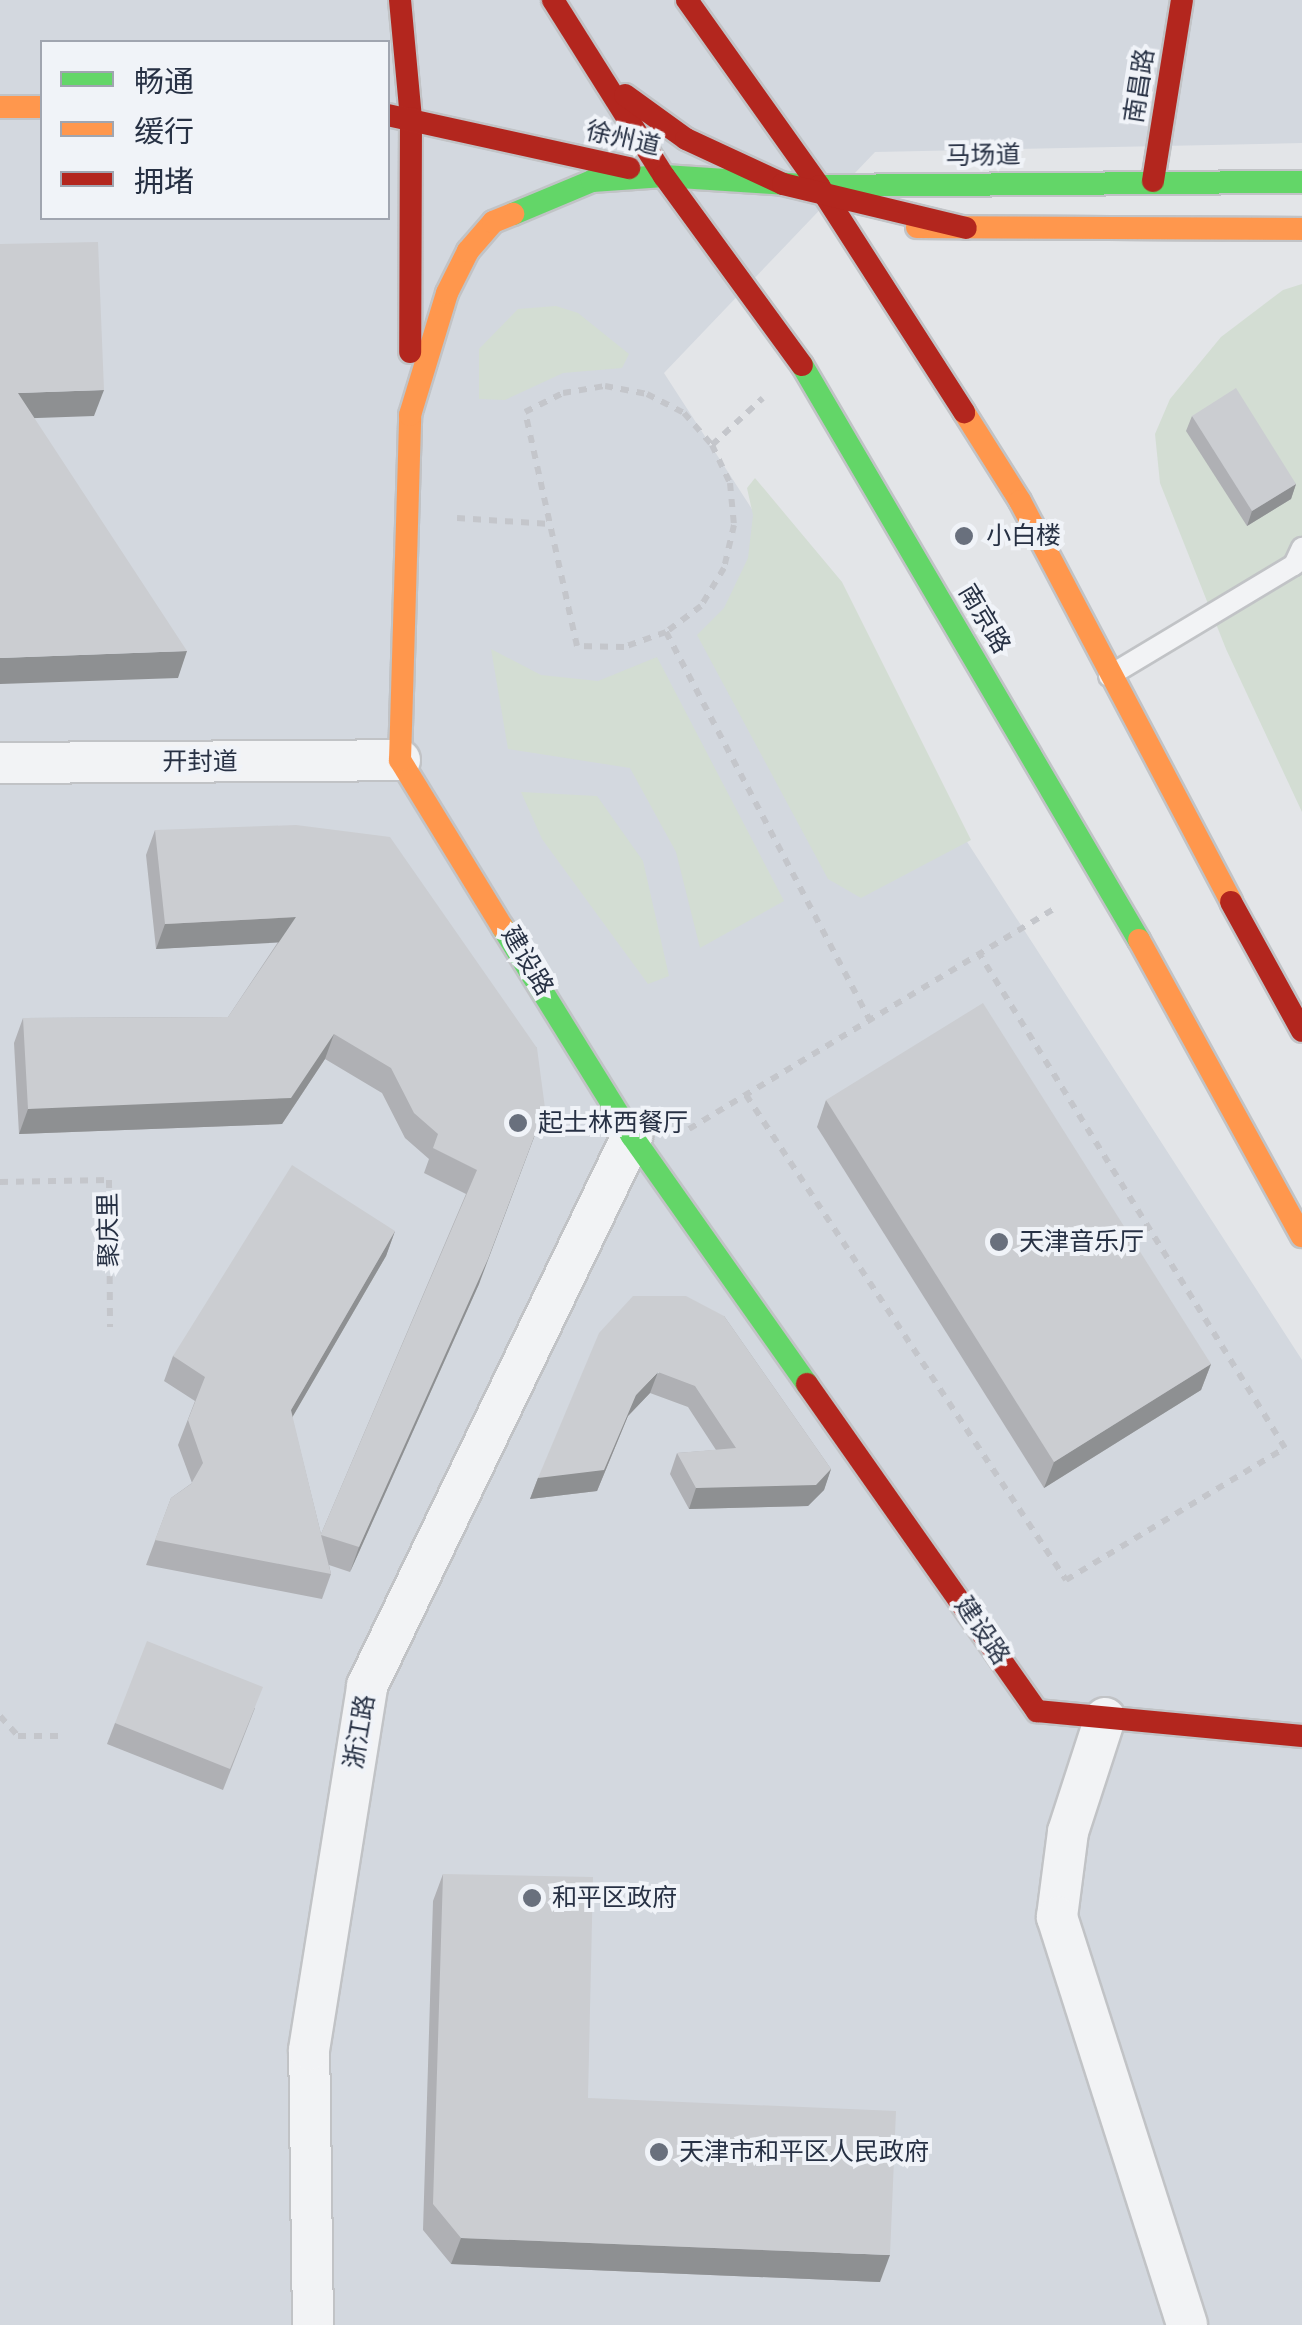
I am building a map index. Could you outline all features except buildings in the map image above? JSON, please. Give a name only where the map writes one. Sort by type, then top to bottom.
[{"type":"street","points":[[400,0],[399,116],[410,415],[400,760]]},
{"type":"street","name":"南京路","points":[[553,0],[664,176],[801,364],[1106,879],[1302,1236]]},
{"type":"street","points":[[687,0],[823,192],[1020,501],[1107,678],[1302,1031]]},
{"type":"street","name":"南昌路","points":[[1154,181],[1182,0]]},
{"type":"street","points":[[592,67],[686,139],[783,184]]},
{"type":"street","points":[[0,108],[40,107]]},
{"type":"street","name":"徐州道","points":[[399,116],[664,176],[844,226]]},
{"type":"street","points":[[410,415],[446,292],[468,250],[492,222],[592,181],[664,176],[783,184],[966,228]]},
{"type":"street","name":"马场道","points":[[823,192],[1154,181],[1302,182]]},
{"type":"street","points":[[844,226],[1302,229]]},
{"type":"street","name":"开封道","points":[[0,763],[400,760]]},
{"type":"street","name":"建设路","points":[[400,760],[639,1146],[1037,1711],[1302,1736]]},
{"type":"street","name":"浙江路","points":[[313,2325],[308,2050],[367,1686],[639,1146]]},
{"type":"street","points":[[1105,1718],[1068,1832],[1057,1917],[1186,2325]]},
{"type":"lane","points":[[1107,678],[1294,565],[1302,548]]},
{"type":"path","points":[[712,445],[801,364]]},
{"type":"path","points":[[604,386],[646,394],[684,414],[712,445],[730,483],[734,525],[724,568],[701,606],[666,632],[624,647],[577,646],[526,412],[563,393],[604,386]]},
{"type":"path","points":[[406,515],[550,524]]},
{"type":"path","points":[[666,632],[870,1021]]},
{"type":"path","points":[[639,1146],[746,1095],[1054,909]]},
{"type":"path","points":[[746,1095],[1066,1580],[1284,1448],[980,955]]},
{"type":"path","name":"聚庆里","points":[[0,1182],[109,1180],[110,1327]]},
{"type":"path","points":[[0,1716],[18,1736],[65,1736]]},
{"type":"shaded area","points":[[0,0],[1302,0],[1302,143],[875,152],[664,373],[1302,1360],[1302,2325],[0,2325]]},
{"type":"shaded area","points":[[1302,284],[1302,812],[1226,649],[1160,483],[1155,434],[1170,399],[1221,337],[1283,290]]},
{"type":"shaded area","points":[[556,306],[578,313],[629,354],[622,368],[563,373],[505,400],[479,399],[479,349],[518,309]]},
{"type":"shaded area","points":[[755,478],[842,582],[971,840],[861,898],[828,879],[697,635],[724,608],[748,558],[753,515],[747,488]]},
{"type":"shaded area","points":[[491,649],[541,675],[598,681],[657,657],[784,901],[700,948],[676,852],[630,768],[508,749]]},
{"type":"shaded area","points":[[521,792],[597,796],[643,861],[669,976],[648,984],[542,839]]},
{"type":"traffic: fast","points":[[513,214],[592,181],[664,176],[819,186],[1302,182]]},
{"type":"traffic: fast","points":[[802,365],[1139,940]]},
{"type":"traffic: fast","points":[[503,928],[632,1136],[807,1384]]},
{"type":"traffic: slow","points":[[0,107],[40,107]]},
{"type":"traffic: slow","points":[[503,928],[400,760],[410,415],[447,293],[468,251],[493,222],[513,214]]},
{"type":"traffic: slow","points":[[917,227],[1302,229]]},
{"type":"traffic: slow","points":[[964,412],[1020,501],[1231,902]]},
{"type":"traffic: slow","points":[[1139,940],[1302,1236]]},
{"type":"traffic: jam","points":[[400,0],[411,118],[410,352]]},
{"type":"traffic: jam","points":[[553,0],[664,176],[802,365]]},
{"type":"traffic: jam","points":[[687,0],[819,186],[964,412]]},
{"type":"traffic: jam","points":[[1153,181],[1182,0]]},
{"type":"traffic: jam","points":[[625,95],[686,139],[783,184],[966,228]]},
{"type":"traffic: jam","points":[[390,115],[629,168]]},
{"type":"traffic: jam","points":[[1231,902],[1302,1031]]},
{"type":"traffic: jam","points":[[807,1384],[1037,1711],[1302,1736]]},
{"type":"place","name":"小白楼","points":[[964,536]]},
{"type":"place","name":"起士林西餐厅","points":[[518,1123]]},
{"type":"place","name":"天津音乐厅","points":[[999,1242]]},
{"type":"place","name":"和平区政府","points":[[532,1898]]},
{"type":"place","name":"天津市和平区人民政府","points":[[659,2152]]}]
